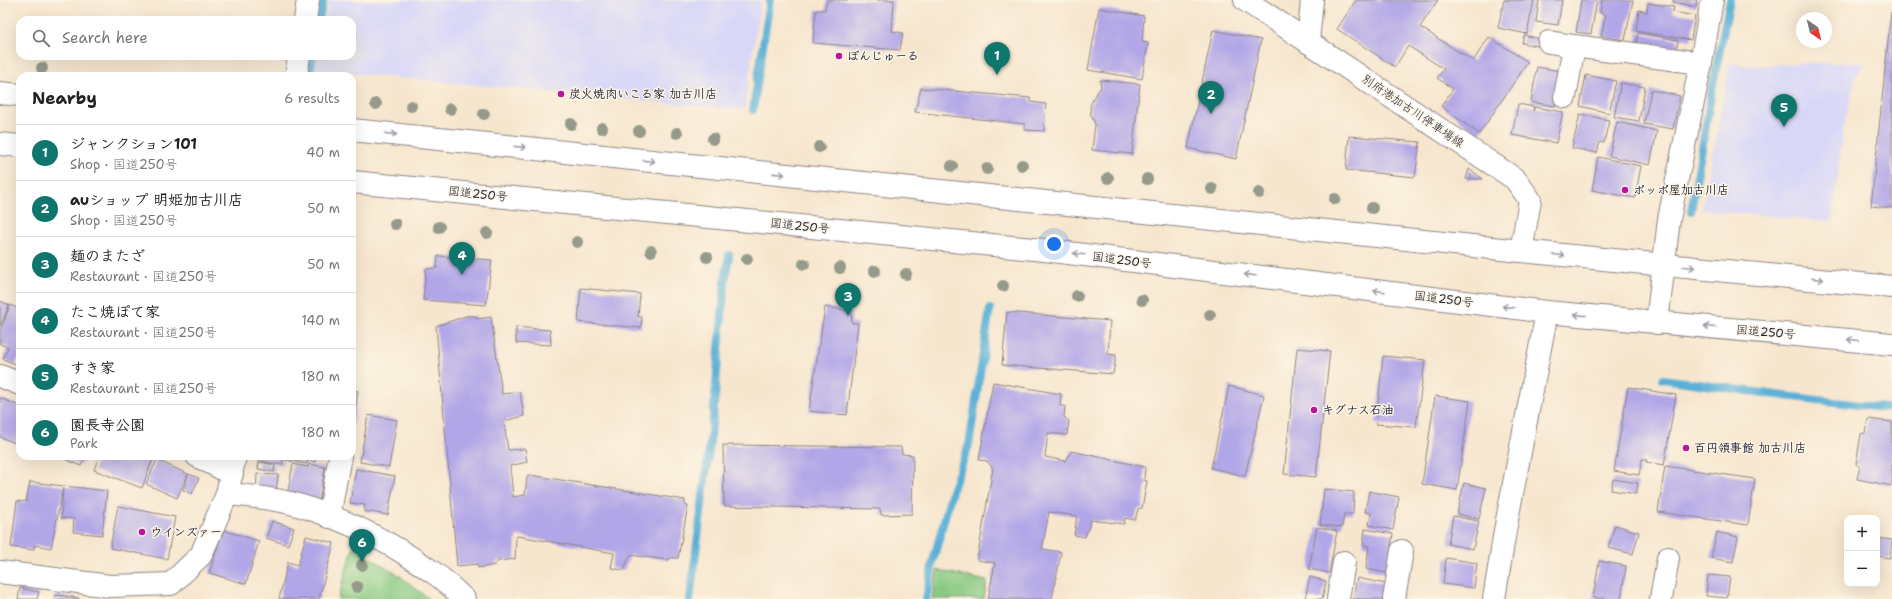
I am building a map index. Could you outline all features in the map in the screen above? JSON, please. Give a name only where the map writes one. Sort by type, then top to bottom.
[{"type":"main road","points":[[306,16],[308,0]]},
{"type":"main road","name":"別府港加古川停車場線","points":[[1245,0],[1515,179],[1530,200],[1520,252]]},
{"type":"main road","points":[[1308,42],[1312,0]]},
{"type":"main road","points":[[1657,323],[1669,219],[1701,63],[1712,0]]},
{"type":"main road","points":[[1549,42],[1701,63]]},
{"type":"main road","points":[[1565,97],[1574,46]]},
{"type":"main road","points":[[297,72],[298,60]]},
{"type":"main road","points":[[0,93],[16,95]]},
{"type":"main road","points":[[356,130],[1520,252],[1663,264],[1892,287]]},
{"type":"main road","points":[[0,144],[16,146]]},
{"type":"main road","name":"国道250号","points":[[356,182],[1044,250],[1547,312],[1892,344]]},
{"type":"main road","points":[[1494,599],[1506,525],[1547,312]]},
{"type":"main road","points":[[0,376],[16,382]]},
{"type":"main road","points":[[204,460],[231,475],[254,496],[304,507],[386,542],[435,574],[464,599]]},
{"type":"main road","points":[[329,517],[339,460]]},
{"type":"main road","points":[[0,572],[108,592],[171,584],[200,555],[231,475]]},
{"type":"main road","points":[[1394,599],[1402,551]]},
{"type":"main road","points":[[1661,599],[1668,558]]},
{"type":"main road","points":[[1338,599],[1344,562]]},
{"type":"shaded area","points":[[329,0],[761,0],[744,110],[356,74],[356,72],[315,70],[317,60],[356,60],[356,16],[326,16]]},
{"type":"shaded area","points":[[1730,62],[1744,66],[1808,63],[1865,63],[1856,76],[1843,130],[1832,222],[1702,210]]},
{"type":"green space","points":[[353,547],[400,576],[429,599],[338,599]]},
{"type":"green space","points":[[937,570],[987,581],[984,599],[932,599]]},
{"type":"building","points":[[827,0],[894,0],[892,31],[903,33],[900,50],[813,43],[816,10],[825,10]]},
{"type":"building","points":[[1356,0],[1438,0],[1420,27],[1473,61],[1489,37],[1528,62],[1479,134],[1441,106],[1453,89],[1437,78],[1444,69],[1408,46],[1395,67],[1337,29]]},
{"type":"building","points":[[1504,0],[1534,0],[1527,34],[1498,28]]},
{"type":"building","points":[[1539,0],[1562,0],[1558,25],[1536,22]]},
{"type":"building","points":[[1581,0],[1597,0],[1591,34],[1576,32]]},
{"type":"building","points":[[1602,0],[1633,0],[1625,40],[1601,36],[1606,15],[1600,13]]},
{"type":"building","points":[[1673,0],[1697,0],[1696,7],[1673,2]]},
{"type":"building","points":[[1648,3],[1674,7],[1673,12],[1695,16],[1691,40],[1636,31],[1639,10],[1647,12]]},
{"type":"building","points":[[1099,8],[1144,16],[1142,42],[1148,43],[1142,79],[1088,70]]},
{"type":"building","points":[[1892,12],[1892,208],[1871,206]]},
{"type":"building","points":[[1213,30],[1261,40],[1236,159],[1188,148]]},
{"type":"building","points":[[1638,33],[1678,40],[1676,52],[1636,45]]},
{"type":"building","points":[[1524,35],[1544,40],[1543,47],[1522,43]]},
{"type":"building","points":[[1537,67],[1561,71],[1555,106],[1531,102]]},
{"type":"building","points":[[1586,75],[1616,81],[1609,113],[1580,106]]},
{"type":"building","points":[[1100,80],[1140,84],[1132,154],[1092,150],[1095,124],[1091,115],[1090,106],[1101,87]]},
{"type":"building","points":[[1621,83],[1645,87],[1639,121],[1614,117]]},
{"type":"building","points":[[921,88],[1030,98],[1031,102],[1046,104],[1044,131],[1025,130],[1025,124],[915,112]]},
{"type":"building","points":[[1651,90],[1680,96],[1673,129],[1644,124]]},
{"type":"building","points":[[1518,104],[1563,112],[1556,143],[1512,135]]},
{"type":"building","points":[[1580,114],[1609,120],[1604,143],[1600,142],[1597,153],[1572,148]]},
{"type":"building","points":[[1617,122],[1657,131],[1650,165],[1609,156]]},
{"type":"building","points":[[1349,136],[1420,142],[1415,177],[1346,170]]},
{"type":"building","points":[[1598,157],[1641,166],[1635,198],[1592,190]]},
{"type":"building","points":[[1469,169],[1483,179],[1466,179]]},
{"type":"building","points":[[438,256],[492,260],[486,305],[423,300],[426,269],[437,268]]},
{"type":"building","points":[[581,288],[640,294],[638,317],[642,317],[641,328],[578,322]]},
{"type":"building","points":[[0,301],[9,305],[0,327]]},
{"type":"building","points":[[10,305],[16,307],[16,364],[3,359],[8,347],[0,344],[0,332]]},
{"type":"building","points":[[825,307],[851,311],[852,323],[858,323],[847,415],[809,411]]},
{"type":"building","points":[[1007,312],[1110,321],[1108,354],[1116,355],[1113,374],[1002,365]]},
{"type":"building","points":[[466,316],[475,316],[477,319],[491,317],[502,394],[520,392],[524,416],[504,421],[508,450],[525,449],[527,462],[510,466],[513,497],[525,495],[527,476],[530,475],[685,500],[685,505],[688,506],[678,558],[670,558],[668,560],[630,555],[624,570],[611,568],[614,553],[518,536],[516,537],[515,559],[498,561],[495,565],[478,568],[477,564],[457,566],[436,326]]},
{"type":"building","points":[[516,327],[550,330],[551,345],[516,343]]},
{"type":"building","points":[[1297,348],[1330,351],[1316,477],[1284,474]]},
{"type":"building","points":[[1383,356],[1425,360],[1416,427],[1376,424]]},
{"type":"building","points":[[993,382],[1061,394],[1060,406],[1065,406],[1064,417],[1069,421],[1067,435],[1048,433],[1045,457],[1066,461],[1071,451],[1145,467],[1144,480],[1147,481],[1142,508],[1138,509],[1135,520],[1125,518],[1124,524],[1091,520],[1085,537],[1074,535],[1077,516],[1049,512],[1042,549],[1061,552],[1052,599],[988,599],[995,563],[977,560],[993,468],[987,461],[979,460]]},
{"type":"building","points":[[1229,386],[1264,395],[1245,476],[1211,468]]},
{"type":"building","points":[[1628,387],[1676,395],[1664,465],[1646,462],[1647,460],[1642,459],[1639,475],[1614,471]]},
{"type":"building","points":[[356,391],[358,391],[356,405]]},
{"type":"building","points":[[1435,396],[1470,401],[1457,490],[1422,484]]},
{"type":"building","points":[[0,398],[16,404],[16,443],[0,437]]},
{"type":"building","points":[[368,415],[397,420],[389,467],[360,462]]},
{"type":"building","points":[[1868,419],[1892,422],[1892,486],[1857,479],[1860,466],[1856,464],[1861,434],[1865,433]]},
{"type":"building","points":[[723,445],[901,447],[902,454],[913,455],[912,514],[881,515],[880,509],[724,506]]},
{"type":"building","points":[[67,460],[83,460],[81,466]]},
{"type":"building","points":[[98,460],[152,460],[142,488],[94,470]]},
{"type":"building","points":[[157,460],[188,474],[177,498],[146,484]]},
{"type":"building","points":[[257,460],[283,460],[282,465]]},
{"type":"building","points":[[286,460],[308,460],[307,464]]},
{"type":"building","points":[[259,462],[275,465],[274,472],[258,469]]},
{"type":"building","points":[[293,464],[308,467],[309,464],[325,467],[319,502],[287,496]]},
{"type":"building","points":[[1665,466],[1755,479],[1748,525],[1658,512]]},
{"type":"building","points":[[356,469],[395,476],[388,515],[364,511],[365,505],[350,503]]},
{"type":"building","points":[[189,474],[199,478],[192,494],[183,490]]},
{"type":"building","points":[[257,474],[278,475],[276,494],[256,492]]},
{"type":"building","points":[[1613,479],[1638,483],[1636,494],[1611,490]]},
{"type":"building","points":[[30,482],[107,491],[102,535],[73,532],[74,519],[61,518],[63,488],[51,548],[35,545],[33,550],[11,547],[17,501],[26,502]]},
{"type":"building","points":[[1464,483],[1486,488],[1479,519],[1457,514]]},
{"type":"building","points":[[1324,489],[1354,492],[1353,514],[1344,514],[1342,527],[1320,525]]},
{"type":"building","points":[[1369,491],[1399,497],[1393,530],[1369,525],[1371,513],[1365,512]]},
{"type":"building","name":"ウインズァー","points":[[118,506],[175,517],[167,559],[110,548]]},
{"type":"building","points":[[1453,516],[1479,521],[1473,549],[1448,544]]},
{"type":"building","points":[[272,521],[294,528],[288,545],[266,538]]},
{"type":"building","points":[[1615,525],[1639,532],[1633,554],[1608,548]]},
{"type":"building","points":[[1317,527],[1337,531],[1329,573],[1309,569]]},
{"type":"building","points":[[1365,529],[1393,534],[1387,573],[1366,569],[1369,546],[1363,545]]},
{"type":"building","points":[[223,530],[259,541],[246,584],[209,573]]},
{"type":"building","points":[[1717,532],[1738,537],[1733,562],[1711,558]]},
{"type":"building","points":[[306,536],[334,543],[319,599],[279,599],[288,562],[298,565]]},
{"type":"building","points":[[1880,538],[1892,540],[1890,558],[1880,556]]},
{"type":"building","points":[[1446,558],[1477,563],[1474,588],[1443,584]]},
{"type":"building","points":[[1599,561],[1626,566],[1621,599],[1593,598]]},
{"type":"building","points":[[1708,575],[1730,577],[1727,598],[1706,596]]},
{"type":"building","points":[[1310,577],[1326,581],[1322,599],[1305,599]]},
{"type":"building","points":[[1357,578],[1386,584],[1383,599],[1353,599]]},
{"type":"building","points":[[20,588],[39,592],[37,599],[18,599]]},
{"type":"building","points":[[55,595],[79,598],[79,599],[54,599]]},
{"type":"waterway","points":[[320,16],[323,0]]},
{"type":"waterway","points":[[753,110],[770,0]]},
{"type":"waterway","points":[[1691,211],[1714,79],[1730,0]]},
{"type":"waterway","points":[[310,71],[312,60]]},
{"type":"waterway","points":[[690,599],[713,418],[725,281],[729,255]]},
{"type":"waterway","points":[[926,599],[933,561],[952,491],[969,445],[990,309]]},
{"type":"waterway","points":[[1663,379],[1892,409]]},
{"type":"place","name":"ぼんじゅーる","points":[[839,56]]},
{"type":"place","name":"ジャンクション101","points":[[997,75]]},
{"type":"place","name":"炭火焼肉いこる家 加古川店","points":[[561,94]]},
{"type":"place","name":"auショップ 明姫加古川店","points":[[1211,114]]},
{"type":"place","name":"すき家","points":[[1784,127]]},
{"type":"place","name":"ポッポ屋加古川店","points":[[1625,190]]},
{"type":"place","name":"たこ焼ぽて家","points":[[462,275]]},
{"type":"place","name":"麺のまたざ","points":[[848,316]]},
{"type":"place","name":"キグナス石油","points":[[1314,410]]},
{"type":"place","name":"百円領事館 加古川店","points":[[1686,448]]},
{"type":"place","name":"ウインズァー","points":[[142,532]]},
{"type":"place","name":"園長寺公園","points":[[362,562]]}]
